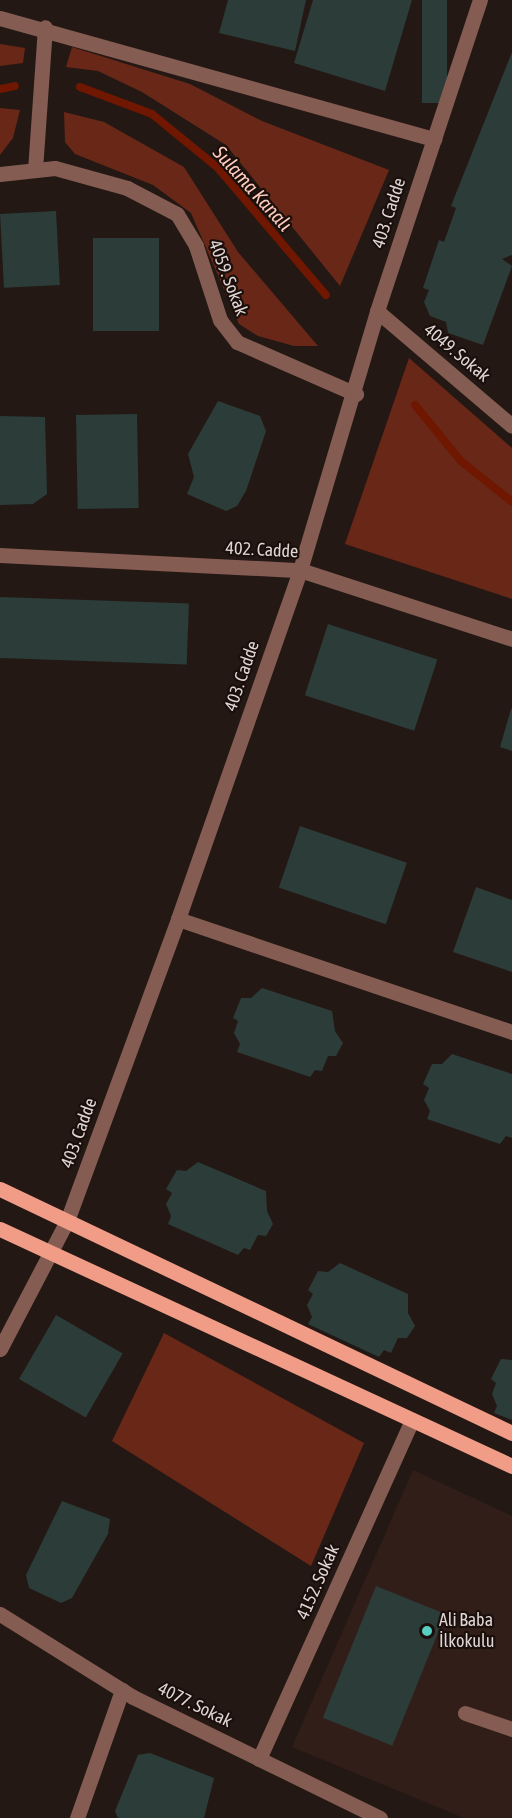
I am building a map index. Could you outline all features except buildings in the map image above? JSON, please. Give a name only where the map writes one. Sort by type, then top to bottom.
[{"type":"main road","points":[[0,1189],[512,1433]]},
{"type":"main road","points":[[0,1229],[512,1466]]},
{"type":"street","name":"403. Cadde","points":[[0,1349],[67,1221],[178,919],[300,570],[356,394],[377,311],[480,0]]},
{"type":"street","points":[[0,18],[45,27],[434,139]]},
{"type":"street","points":[[35,170],[45,27]]},
{"type":"street","name":"4059. Sokak","points":[[0,174],[55,168],[126,188],[177,214],[196,246],[220,320],[237,342],[356,394]]},
{"type":"street","name":"4049. Sokak","points":[[377,311],[512,426]]},
{"type":"street","name":"402. Cadde","points":[[0,555],[300,570],[512,639]]},
{"type":"street","points":[[178,919],[512,1032]]},
{"type":"street","name":"4152. Sokak","points":[[259,1759],[412,1420]]},
{"type":"street","name":"4077. Sokak","points":[[0,1614],[122,1690],[380,1818]]},
{"type":"street","points":[[77,1818],[122,1690]]},
{"type":"street","points":[[465,1713],[512,1729]]},
{"type":"shaded area","points":[[0,44],[25,48],[23,63],[0,66]]},
{"type":"shaded area","points":[[72,47],[190,84],[262,121],[389,170],[340,286],[226,145],[142,92],[98,71],[66,67]]},
{"type":"shaded area","points":[[0,108],[20,110],[13,138],[0,155]]},
{"type":"shaded area","points":[[64,112],[104,122],[184,167],[238,252],[318,346],[294,346],[258,336],[239,324],[191,213],[153,185],[75,154],[65,142]]},
{"type":"shaded area","points":[[409,358],[512,448],[512,599],[345,544]]},
{"type":"shaded area","points":[[164,1333],[364,1443],[311,1566],[112,1441]]},
{"type":"shaded area","name":"Ali Baba İlkokulu","points":[[413,1470],[512,1516],[512,1818],[464,1818],[292,1747]]},
{"type":"waterway","name":"Sulama Kanalı","points":[[0,89],[15,86]]},
{"type":"waterway","name":"Sulama Kanalı","points":[[80,87],[152,114],[217,167],[326,295]]},
{"type":"waterway","name":"Sulama Kanalı","points":[[415,405],[461,461],[512,502]]},
{"type":"place","name":"Ali Baba İlkokulu","points":[[427,1631]]}]
